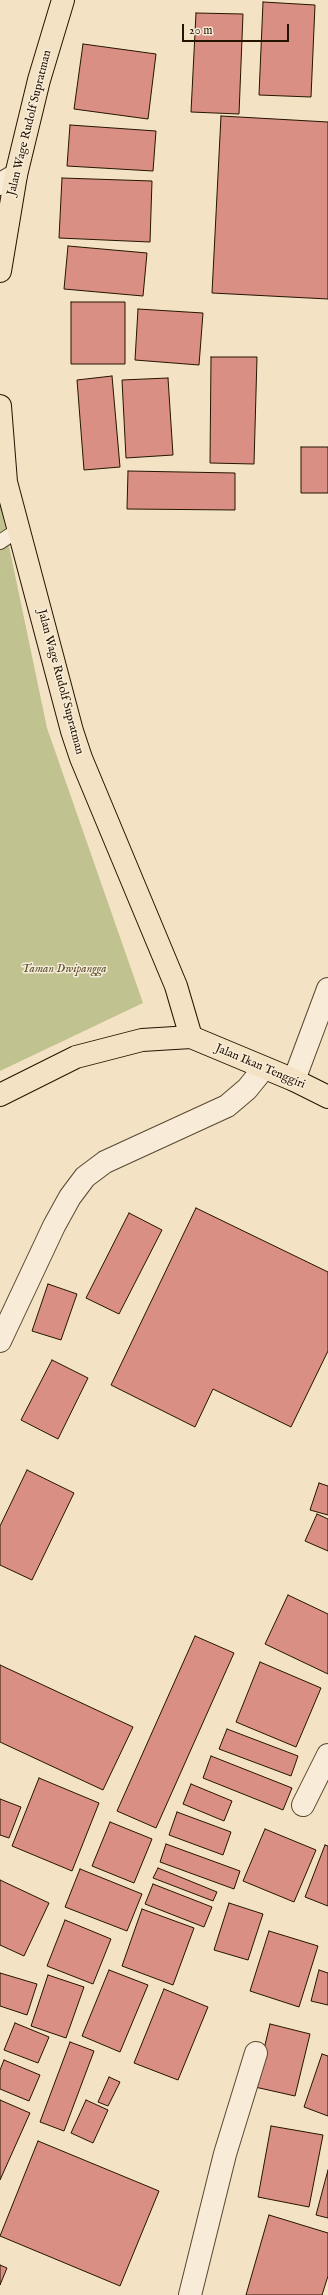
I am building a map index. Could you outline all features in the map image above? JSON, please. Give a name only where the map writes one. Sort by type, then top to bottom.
[{"type":"main road","name":"Jalan Wage Rudolf Supratman","points":[[0,271],[8,180],[63,0]]},
{"type":"main road","name":"Jalan Wage Rudolf Supratman","points":[[0,406],[6,482],[72,731],[81,758],[176,986],[191,1037]]},
{"type":"main road","name":"Jalan Ikan Tenggiri","points":[[191,1037],[294,1080],[328,1097]]},
{"type":"main road","points":[[0,1095],[76,1057],[142,1040],[191,1037]]},
{"type":"street","points":[[294,1080],[328,989]]},
{"type":"street","points":[[0,1341],[54,1226],[70,1197],[85,1177],[105,1162],[227,1106],[247,1089],[264,1068]]},
{"type":"street","points":[[303,1805],[328,1755]]},
{"type":"street","points":[[190,2295],[225,2154],[256,2053]]},
{"type":"lane","points":[[0,542],[18,530]]},
{"type":"green space","name":"Taman Dwipangga","points":[[0,503],[47,728],[143,1003],[0,1071]]},
{"type":"building","points":[[263,2],[315,5],[311,97],[259,95]]},
{"type":"building","points":[[196,13],[243,14],[239,114],[191,112]]},
{"type":"building","points":[[83,44],[156,54],[148,119],[74,109]]},
{"type":"building","points":[[221,116],[328,122],[328,299],[212,293]]},
{"type":"building","points":[[70,125],[156,131],[153,171],[67,166]]},
{"type":"building","points":[[62,178],[152,181],[150,242],[59,238]]},
{"type":"building","points":[[68,246],[147,253],[143,296],[64,289]]},
{"type":"building","points":[[71,302],[125,302],[125,364],[71,364]]},
{"type":"building","points":[[138,309],[203,313],[199,365],[135,360]]},
{"type":"building","points":[[211,357],[257,357],[254,464],[210,463]]},
{"type":"building","points":[[112,376],[120,467],[84,470],[77,380]]},
{"type":"building","points":[[168,378],[173,455],[126,458],[122,380]]},
{"type":"building","points":[[301,447],[328,447],[328,493],[301,493]]},
{"type":"building","points":[[128,471],[235,473],[235,510],[127,509]]},
{"type":"building","points":[[196,1208],[328,1272],[328,1351],[291,1427],[213,1389],[195,1427],[111,1385]]},
{"type":"building","points":[[129,1213],[162,1230],[119,1314],[86,1298]]},
{"type":"building","points":[[48,1284],[77,1294],[61,1340],[32,1331]]},
{"type":"building","points":[[52,1360],[88,1378],[58,1439],[21,1420]]},
{"type":"building","points":[[27,1470],[74,1493],[32,1580],[0,1565],[0,1526]]},
{"type":"building","points":[[319,1483],[328,1486],[328,1515],[310,1510]]},
{"type":"building","points":[[317,1514],[328,1519],[328,1551],[305,1541]]},
{"type":"building","points":[[288,1595],[328,1614],[328,1674],[265,1644]]},
{"type":"building","points":[[195,1636],[234,1653],[156,1828],[117,1811]]},
{"type":"building","points":[[260,1662],[321,1688],[296,1747],[236,1722]]},
{"type":"building","points":[[0,1665],[133,1727],[103,1790],[0,1742]]},
{"type":"building","points":[[227,1729],[298,1756],[291,1776],[219,1749]]},
{"type":"building","points":[[211,1756],[292,1788],[283,1810],[203,1778]]},
{"type":"building","points":[[39,1778],[99,1803],[72,1871],[12,1846]]},
{"type":"building","points":[[191,1784],[232,1801],[224,1821],[183,1804]]},
{"type":"building","points":[[0,1799],[21,1807],[9,1838],[0,1835]]},
{"type":"building","points":[[177,1812],[231,1832],[223,1855],[169,1835]]},
{"type":"building","points":[[110,1822],[152,1839],[134,1883],[92,1866]]},
{"type":"building","points":[[265,1829],[316,1850],[294,1902],[243,1881]]},
{"type":"building","points":[[166,1844],[240,1871],[234,1889],[160,1862]]},
{"type":"building","points":[[325,1845],[328,1846],[328,1906],[305,1897]]},
{"type":"building","points":[[158,1868],[217,1892],[213,1901],[153,1878]]},
{"type":"building","points":[[80,1869],[142,1894],[127,1931],[65,1907]]},
{"type":"building","points":[[0,1880],[49,1903],[24,1956],[0,1945]]},
{"type":"building","points":[[153,1884],[212,1907],[204,1927],[145,1904]]},
{"type":"building","points":[[229,1903],[263,1914],[248,1960],[214,1950]]},
{"type":"building","points":[[142,1909],[194,1928],[173,1985],[122,1966]]},
{"type":"building","points":[[65,1920],[111,1939],[93,1984],[47,1966]]},
{"type":"building","points":[[269,1931],[318,1946],[299,2007],[250,1991]]},
{"type":"building","points":[[109,1970],[148,1985],[120,2052],[82,2036]]},
{"type":"building","points":[[319,1970],[328,1973],[328,2005],[311,2001]]},
{"type":"building","points":[[0,1973],[37,1984],[27,2015],[0,2006]]},
{"type":"building","points":[[48,1975],[84,1987],[66,2038],[31,2026]]},
{"type":"building","points":[[164,1989],[208,2007],[178,2080],[134,2063]]},
{"type":"building","points":[[15,2023],[49,2037],[38,2063],[4,2050]]},
{"type":"building","points":[[270,2024],[310,2034],[295,2096],[255,2087]]},
{"type":"building","points":[[70,2042],[94,2051],[64,2131],[40,2122]]},
{"type":"building","points":[[322,2054],[328,2056],[328,2116],[304,2107]]},
{"type":"building","points":[[4,2060],[40,2075],[29,2101],[0,2089],[0,2070]]},
{"type":"building","points":[[109,2077],[120,2082],[108,2106],[98,2102]]},
{"type":"building","points":[[0,2100],[30,2113],[0,2180]]},
{"type":"building","points":[[86,2100],[108,2110],[93,2143],[71,2133]]},
{"type":"building","points":[[271,2126],[323,2135],[309,2207],[258,2197]]},
{"type":"building","points":[[38,2141],[159,2191],[120,2286],[0,2236]]},
{"type":"building","points":[[328,2170],[328,2218],[316,2215]]},
{"type":"building","points":[[269,2215],[328,2233],[328,2276],[322,2295],[246,2295]]},
{"type":"building","points":[[0,2265],[7,2268],[0,2285]]}]
